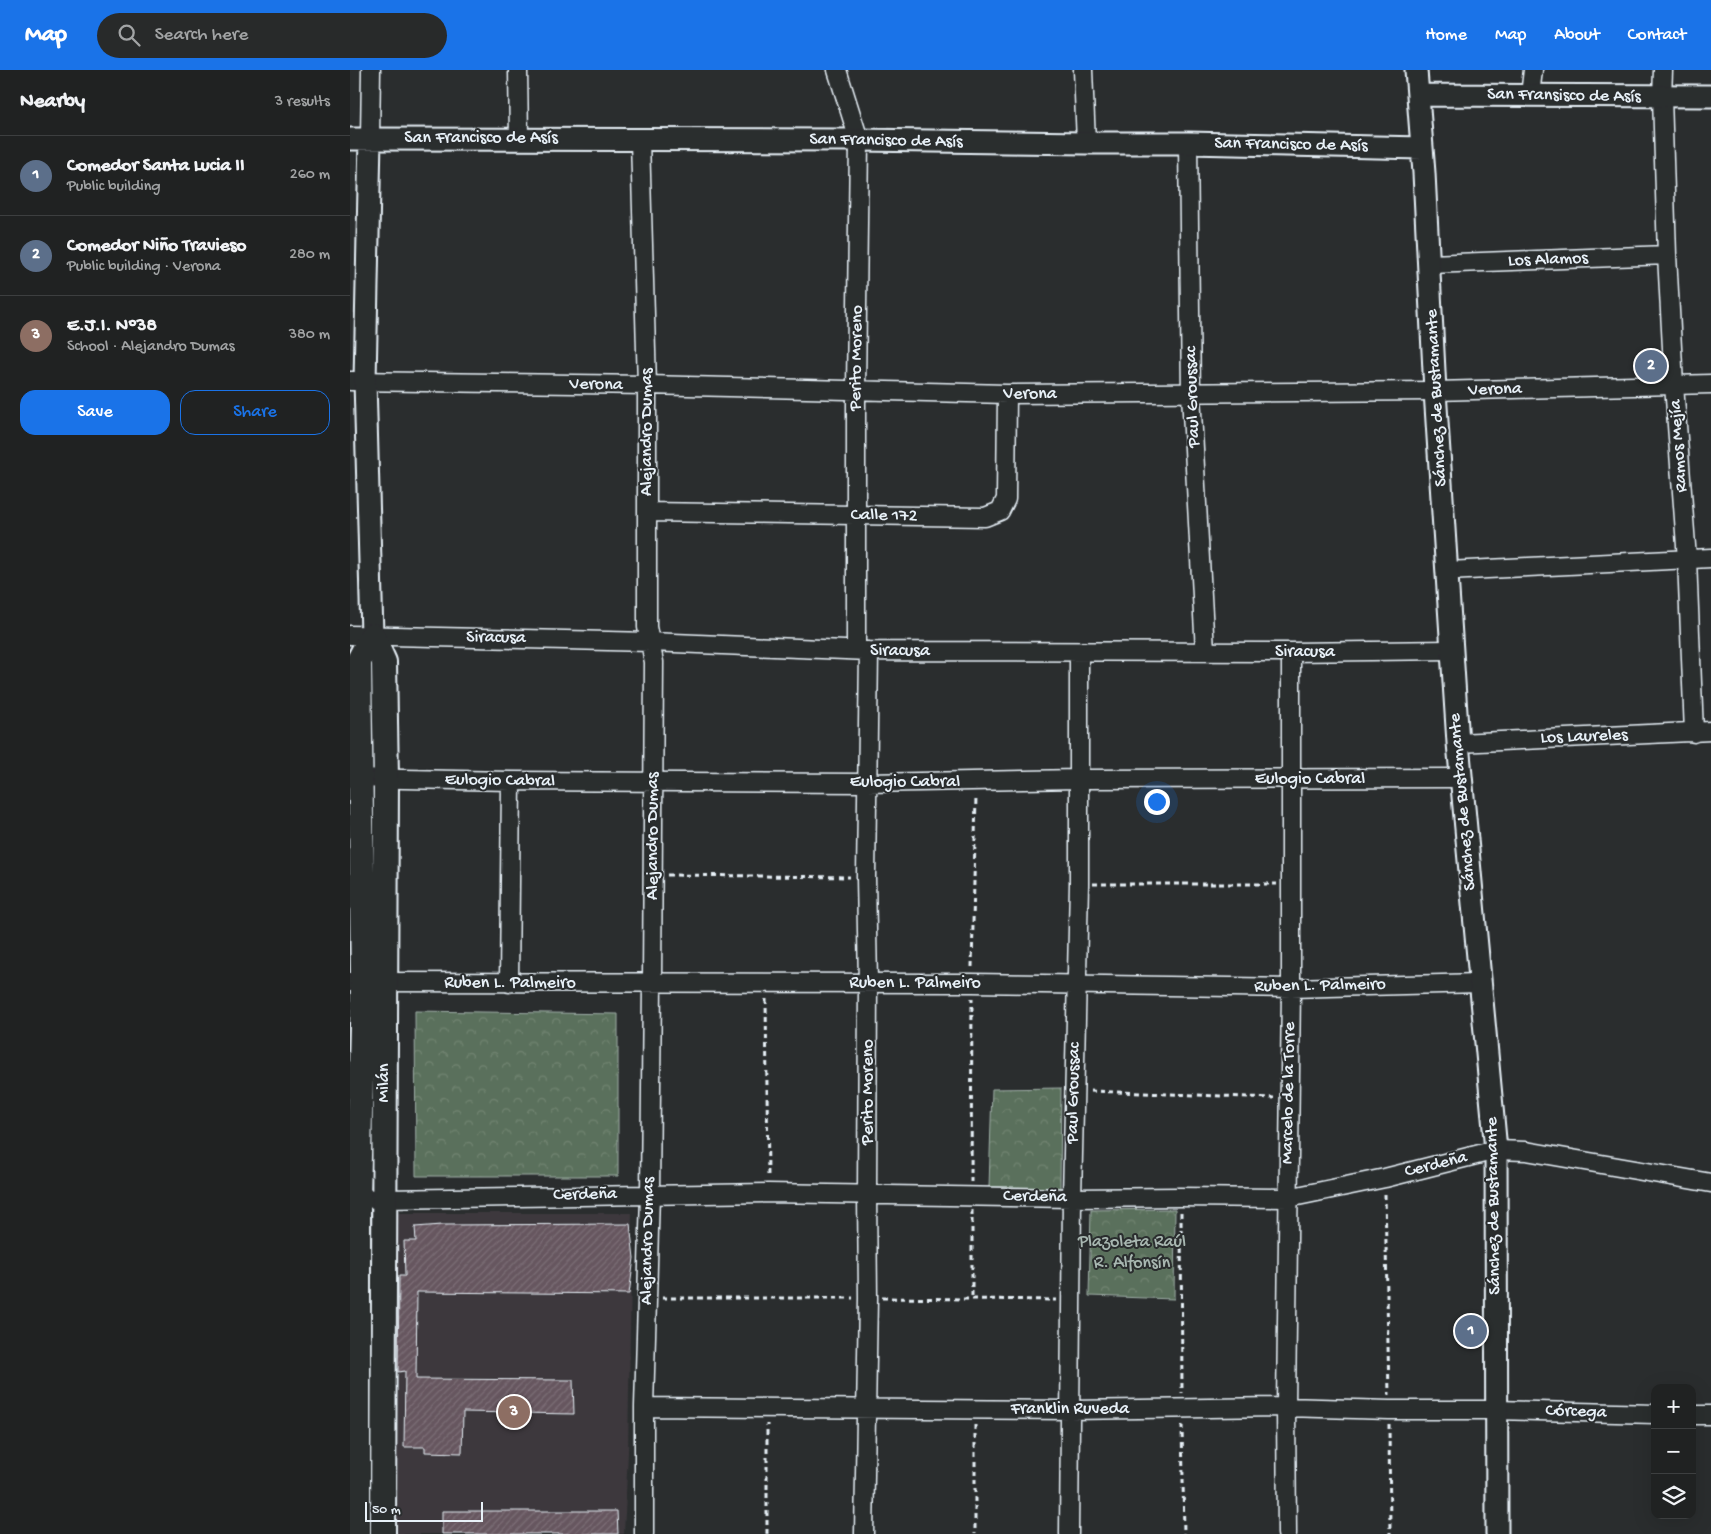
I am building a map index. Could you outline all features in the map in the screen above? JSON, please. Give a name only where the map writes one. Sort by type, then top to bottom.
[{"type":"main road","name":"Milán","points":[[361,635],[356,778],[366,982],[384,1199],[384,1534]]},
{"type":"main road","name":"Milán","points":[[358,1534],[354,1405],[354,1198],[366,982],[386,779],[384,662],[361,635]]},
{"type":"street","name":"Milán","points":[[361,635],[358,381],[360,138],[371,70]]},
{"type":"street","points":[[518,70],[519,139]]},
{"type":"street","name":"Perito Moreno","points":[[837,70],[859,140],[856,516],[867,782],[868,983],[868,1298],[864,1534]]},
{"type":"street","points":[[1083,70],[1086,143]]},
{"type":"street","name":"Sánchez de Bustamante","points":[[1416,70],[1430,264],[1451,650],[1461,778],[1496,1150],[1497,1534]]},
{"type":"street","points":[[1530,95],[1532,70]]},
{"type":"street","name":"Ramos Mejía","points":[[1663,70],[1662,97],[1667,255],[1674,385],[1702,732]]},
{"type":"street","name":"San Fransisco de Asís","points":[[1418,95],[1711,96]]},
{"type":"street","name":"San Francisco de Asís","points":[[360,138],[1188,143],[1422,148]]},
{"type":"street","name":"Alejandro Dumas","points":[[640,140],[647,386],[647,627],[654,662],[650,1194],[644,1407],[644,1534]]},
{"type":"street","name":"Paul Groussac","points":[[1188,143],[1191,394],[1205,651]]},
{"type":"street","name":"Los Alamos","points":[[1430,264],[1667,255]]},
{"type":"street","name":"Verona","points":[[358,381],[1007,394],[1436,391],[1711,384]]},
{"type":"street","name":"Calle 172","points":[[647,512],[986,517],[1000,511],[1006,499],[1007,394]]},
{"type":"street","points":[[1448,571],[1711,558]]},
{"type":"street","name":"Siracusa","points":[[361,635],[650,642],[862,650],[1079,652],[1451,650]]},
{"type":"street","name":"Paul Groussac","points":[[1069,1534],[1072,1198],[1079,884],[1079,652]]},
{"type":"street","name":"Marcelo de la Torre","points":[[1287,1534],[1286,1407],[1291,988],[1291,652]]},
{"type":"street","name":"Los Laureles","points":[[1458,743],[1702,732]]},
{"type":"street","name":"Eulogio Cabral","points":[[356,778],[654,782],[976,782],[1079,779],[1461,778]]},
{"type":"street","points":[[509,984],[511,781]]},
{"type":"street","name":"Ruben L. Palmeiro","points":[[366,982],[509,984],[972,983],[1291,988],[1480,983]]},
{"type":"street","name":"Cerdeña","points":[[354,1198],[768,1193],[1072,1198],[1288,1198],[1385,1178],[1496,1150],[1526,1150],[1711,1183]]},
{"type":"street","points":[[354,1405],[384,1405]]},
{"type":"street","name":"Franklin Ruveda","points":[[644,1407],[1070,1410],[1286,1407],[1389,1410],[1497,1410]]},
{"type":"street","name":"Córcega","points":[[1497,1410],[1651,1414]]},
{"type":"street","points":[[1696,1415],[1711,1415]]},
{"type":"path","points":[[972,1300],[972,983],[976,782]]},
{"type":"path","points":[[652,875],[866,877]]},
{"type":"path","points":[[1079,884],[1290,884]]},
{"type":"path","points":[[766,984],[768,1193]]},
{"type":"path","points":[[1074,1091],[1289,1098]]},
{"type":"path","points":[[1385,1178],[1390,1534]]},
{"type":"path","points":[[1180,1197],[1184,1534]]},
{"type":"path","points":[[767,1408],[767,1534]]},
{"type":"path","points":[[975,1409],[975,1534]]},
{"type":"shaded area","points":[[396,1213],[632,1213],[628,1453],[624,1534],[397,1534],[398,1372]]},
{"type":"green space","points":[[415,1011],[618,1014],[618,1176],[416,1176]]},
{"type":"green space","points":[[1061,1088],[1060,1188],[989,1187],[992,1089]]},
{"type":"green space","name":"Plazoleta Raúl R. Alfonsín","points":[[1175,1209],[1174,1299],[1089,1296],[1091,1210]]},
{"type":"building","points":[[630,1224],[634,1258],[629,1294],[417,1292],[416,1379],[573,1380],[574,1414],[463,1412],[462,1453],[425,1452],[425,1447],[404,1447],[405,1371],[398,1372],[399,1276],[405,1276],[404,1241],[416,1241],[415,1227],[442,1225]]},
{"type":"building","points":[[442,1511],[617,1511],[618,1534],[442,1534]]},
{"type":"place","name":"Comedor Niño Travieso","points":[[1651,366]]},
{"type":"place","name":"Comedor Santa Lucia II","points":[[1471,1331]]},
{"type":"place","name":"E.J.I. Nº38","points":[[514,1412]]}]
